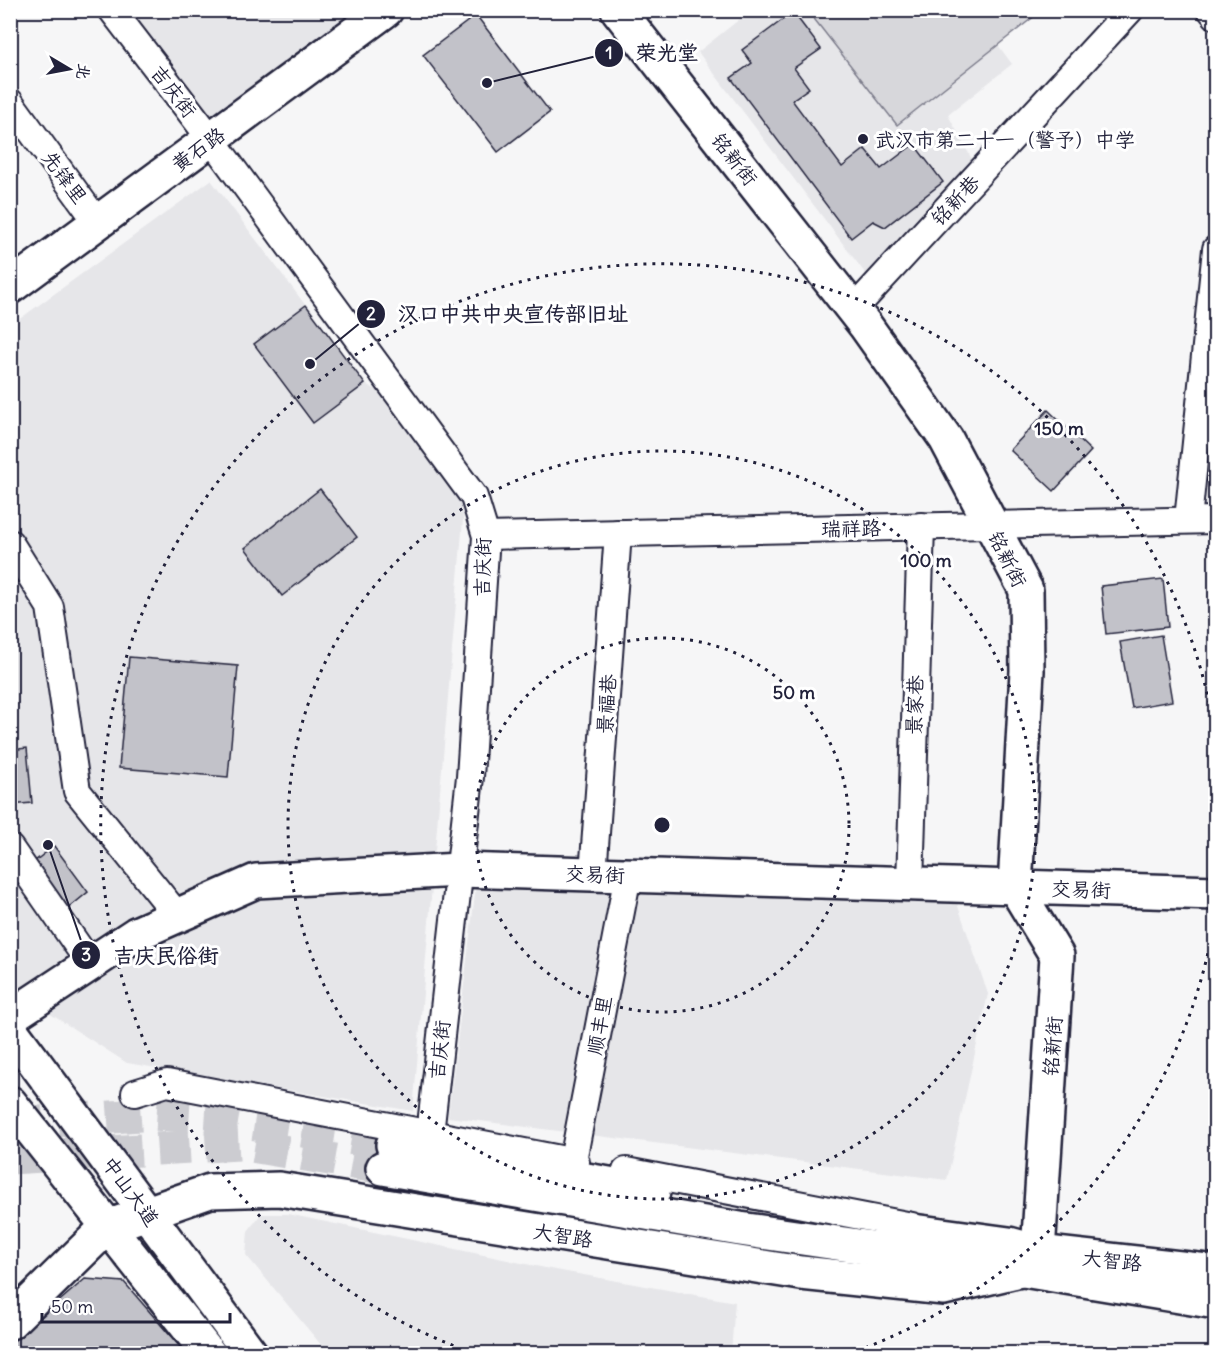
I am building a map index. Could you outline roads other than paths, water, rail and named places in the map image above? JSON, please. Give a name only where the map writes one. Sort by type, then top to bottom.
[{"type":"street","name":"吉庆街","points":[[112,10],[211,139],[474,497],[486,536],[470,777],[430,1134]]},
{"type":"street","name":"黄石路","points":[[10,287],[386,10]]},
{"type":"street","name":"铭新街","points":[[618,10],[853,310],[946,439],[1026,590],[1027,671],[1015,887],[1057,956],[1023,1255]]},
{"type":"street","name":"铭新巷","points":[[853,310],[1130,10]]},
{"type":"street","points":[[1212,10],[1215,16]]},
{"type":"street","name":"先锋里","points":[[10,102],[98,223]]},
{"type":"street","points":[[1188,520],[1215,249]]},
{"type":"street","name":"瑞祥路","points":[[486,536],[1215,520]]},
{"type":"street","name":"景家巷","points":[[910,884],[921,526]]},
{"type":"street","name":"景福巷","points":[[593,874],[618,533]]},
{"type":"street","points":[[10,543],[50,608],[77,791],[177,915]]},
{"type":"street","points":[[10,848],[91,965]]},
{"type":"street","name":"交易街","points":[[10,1017],[136,934],[256,881],[459,870],[1215,893]]},
{"type":"street","name":"顺丰里","points":[[571,1168],[628,875]]},
{"type":"street","name":"中山大道","points":[[10,1029],[251,1353]]},
{"type":"street","name":"大智路","points":[[135,1093],[167,1083],[430,1134],[702,1200],[1023,1255],[1215,1302]]},
{"type":"street","name":"中山大道","points":[[10,1103],[209,1353]]},
{"type":"street","name":"大智路","points":[[571,1168],[388,1156],[740,1229],[1215,1272]]},
{"type":"street","name":"大智路","points":[[107,1227],[210,1191],[279,1189],[801,1273],[944,1288],[1023,1255]]},
{"type":"street","points":[[10,1322],[107,1227]]},
{"type":"tunnel","points":[[10,1124],[154,1114],[218,1118],[393,1145]]},
{"type":"tunnel","points":[[10,1158],[240,1144],[383,1168]]},
{"type":"place","name":"荣光堂","points":[[487,83]]},
{"type":"place","name":"武汉市第二十一（警予）中学","points":[[863,139]]},
{"type":"place","name":"汉口中共中央宣传部旧址","points":[[310,364]]},
{"type":"place","name":"吉庆民俗街","points":[[48,845]]}]
